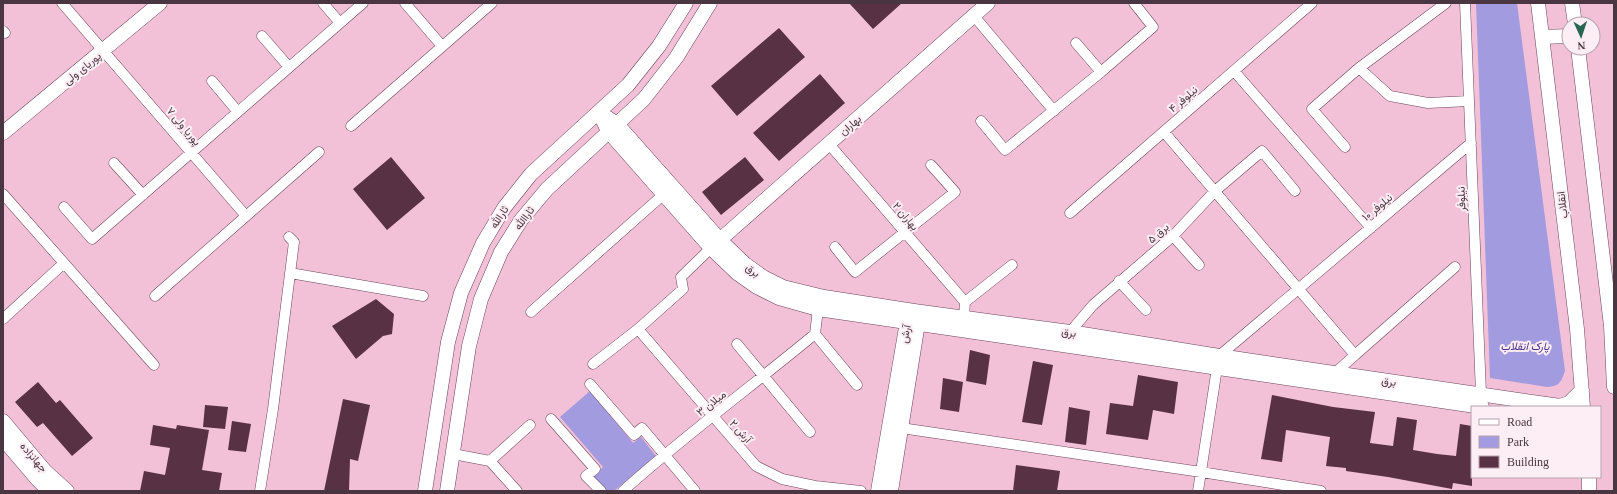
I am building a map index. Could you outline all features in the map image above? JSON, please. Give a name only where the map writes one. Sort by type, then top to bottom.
[{"type":"street","name":"پوریا ولی ۷","points":[[62,3],[246,216]]},
{"type":"street","name":"پوریای ولی","points":[[3,133],[160,3]]},
{"type":"street","points":[[323,3],[340,23]]},
{"type":"street","points":[[64,207],[92,239],[363,3]]},
{"type":"street","points":[[405,3],[442,46]]},
{"type":"street","points":[[351,126],[492,3]]},
{"type":"street","name":"ثارالله","points":[[425,491],[448,342],[461,293],[483,243],[504,208],[531,174],[628,85],[659,46],[686,3]]},
{"type":"street","name":"ثاراالله","points":[[447,491],[469,346],[481,299],[501,252],[521,220],[547,189],[644,99],[676,58],[710,3]]},
{"type":"street","name":"بهاران","points":[[716,244],[988,3]]},
{"type":"street","points":[[981,121],[1005,150],[1101,72],[1153,27],[1134,3]]},
{"type":"street","name":"نیلوفر ۴","points":[[1070,213],[1312,3]]},
{"type":"street","points":[[1345,147],[1312,109],[1359,68],[1446,3]]},
{"type":"street","name":"نیلوفر","points":[[1465,3],[1481,402]]},
{"type":"street","name":"انقلاب","points":[[1538,3],[1576,323],[1583,406]]},
{"type":"street","points":[[1572,3],[1574,16]]},
{"type":"street","points":[[974,16],[1016,64],[1054,111]]},
{"type":"street","points":[[262,36],[289,67]]},
{"type":"street","points":[[1542,37],[1561,36]]},
{"type":"street","points":[[1076,43],[1101,72]]},
{"type":"street","points":[[1579,56],[1611,326],[1614,387]]},
{"type":"street","points":[[1359,68],[1390,96],[1428,103],[1469,101]]},
{"type":"street","points":[[1234,71],[1371,228]]},
{"type":"street","points":[[212,81],[238,112]]},
{"type":"street","points":[[599,112],[612,128]]},
{"type":"street","name":"برق","points":[[612,128],[664,194],[716,244],[763,277],[783,287],[913,319],[964,318],[1070,332],[1218,362],[1334,374],[1481,402]]},
{"type":"street","name":"برق","points":[[612,128],[716,244],[737,273],[757,287],[779,298],[818,309],[913,319],[1218,362],[1481,402],[1560,406],[1569,403],[1582,390]]},
{"type":"street","points":[[1164,132],[1355,355]]},
{"type":"street","name":"نیلوفر ۱۰","points":[[1218,362],[1298,289],[1471,143]]},
{"type":"street","name":"بهاران ۲","points":[[829,144],[965,302]]},
{"type":"street","name":"برق ۵","points":[[1070,332],[1093,304],[1173,236],[1215,191],[1262,151],[1295,191]]},
{"type":"street","points":[[154,296],[319,152]]},
{"type":"street","points":[[114,162],[142,195]]},
{"type":"street","points":[[835,247],[855,272],[955,192],[931,165]]},
{"type":"street","points":[[3,194],[154,365]]},
{"type":"street","points":[[531,312],[664,194]]},
{"type":"street","points":[[1173,236],[1199,265]]},
{"type":"street","points":[[260,491],[273,409],[294,242],[289,237]]},
{"type":"street","points":[[593,364],[638,329],[683,289],[681,277],[716,244]]},
{"type":"street","points":[[3,319],[64,263]]},
{"type":"street","points":[[964,318],[965,302],[1012,265]]},
{"type":"street","points":[[1334,374],[1455,268]]},
{"type":"street","points":[[290,273],[423,296]]},
{"type":"street","points":[[1120,281],[1146,310]]},
{"type":"street","points":[[818,309],[815,334],[857,385]]},
{"type":"street","name":"آرش","points":[[891,491],[901,428],[913,319]]},
{"type":"street","name":"آرش","points":[[878,491],[913,319]]},
{"type":"street","name":"آرش ۲","points":[[638,329],[712,417],[756,466],[782,479],[815,486],[861,491]]},
{"type":"street","name":"میلان ۳","points":[[623,491],[665,454],[764,377],[815,334]]},
{"type":"street","points":[[737,344],[810,432]]},
{"type":"street","points":[[1198,491],[1218,362]]},
{"type":"street","points":[[590,384],[634,435],[642,428],[695,491]]},
{"type":"street","points":[[551,419],[595,469],[586,476],[600,491]]},
{"type":"street","name":"جهانزاده","points":[[3,421],[45,471],[67,491]]},
{"type":"street","points":[[490,461],[530,425]]},
{"type":"street","points":[[901,428],[1321,491]]},
{"type":"street","name":"جهانزاده","points":[[3,439],[49,491]]},
{"type":"street","points":[[453,454],[490,461],[517,491]]},
{"type":"street","points":[[1589,478],[1590,491]]},
{"type":"green space","name":"پارک انقلاب","points":[[1476,3],[1517,3],[1565,371],[1559,383],[1555,386],[1547,387],[1490,378]]},
{"type":"green space","points":[[590,391],[633,443],[641,437],[656,456],[614,491],[607,491],[593,477],[603,467],[560,417]]},
{"type":"building","points":[[849,3],[902,3],[873,29]]},
{"type":"building","points":[[779,28],[805,57],[737,116],[711,86]]},
{"type":"building","points":[[820,74],[845,103],[779,161],[753,133]]},
{"type":"building","points":[[391,157],[425,198],[387,230],[353,189]]},
{"type":"building","points":[[745,157],[764,180],[721,215],[702,192]]},
{"type":"building","points":[[376,299],[394,314],[392,334],[383,336],[356,359],[332,326]]},
{"type":"building","points":[[970,350],[990,355],[986,385],[966,381]]},
{"type":"building","points":[[1033,361],[1053,365],[1042,425],[1022,422]]},
{"type":"building","points":[[1138,375],[1178,382],[1174,414],[1153,410],[1148,440],[1106,434],[1110,403],[1133,406]]},
{"type":"building","points":[[943,378],[963,382],[959,412],[940,409]]},
{"type":"building","points":[[38,382],[56,403],[60,400],[93,438],[72,456],[43,423],[37,427],[15,402]]},
{"type":"building","points":[[1272,395],[1333,407],[1375,412],[1370,443],[1393,446],[1397,417],[1417,420],[1413,450],[1437,454],[1456,456],[1460,424],[1471,426],[1472,486],[1453,483],[1452,489],[1346,471],[1346,468],[1326,466],[1330,437],[1286,430],[1282,462],[1261,459]]},
{"type":"building","points":[[343,399],[370,405],[358,461],[350,459],[349,491],[324,491]]},
{"type":"building","points":[[205,405],[228,407],[225,429],[203,427]]},
{"type":"building","points":[[1069,407],[1090,411],[1086,445],[1065,442]]},
{"type":"building","points":[[232,421],[251,424],[246,452],[228,450]]},
{"type":"building","points":[[153,425],[176,429],[177,425],[209,430],[202,470],[222,473],[219,491],[140,491],[144,471],[165,475],[170,448],[150,445]]},
{"type":"building","points":[[1016,465],[1060,471],[1057,491],[1013,491]]}]
